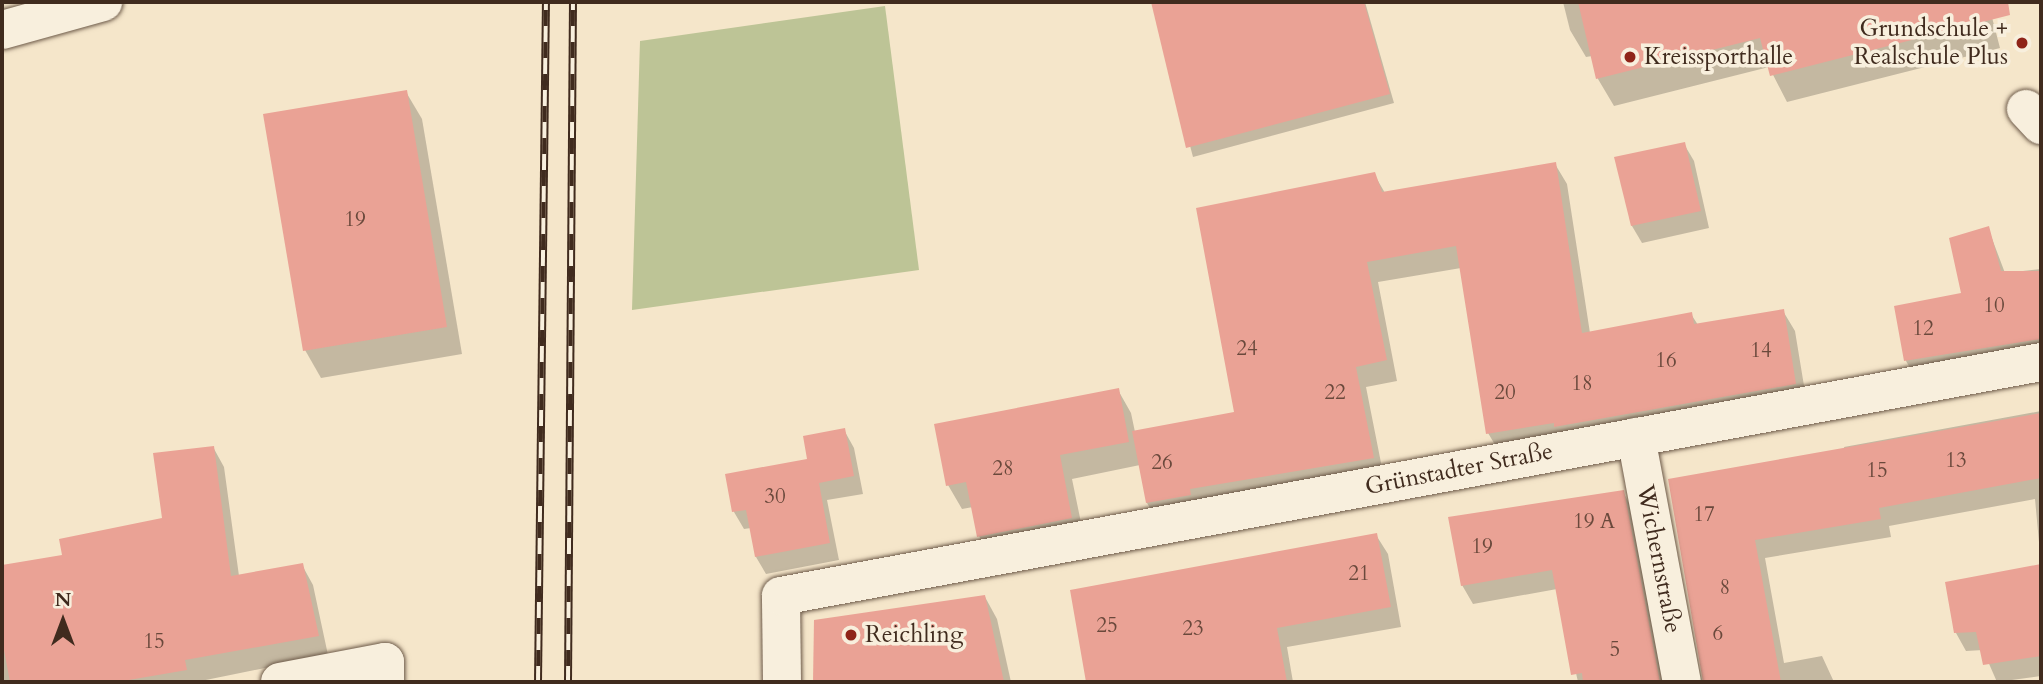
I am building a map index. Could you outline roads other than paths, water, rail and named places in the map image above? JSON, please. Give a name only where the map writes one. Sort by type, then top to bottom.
[{"type":"street","points":[[2,30],[103,2]]},
{"type":"street","name":"Grünstadter Straße","points":[[782,682],[781,596],[2041,362]]},
{"type":"street","name":"Wichernstraße","points":[[1636,437],[1682,682]]},
{"type":"street","points":[[280,682],[385,662],[386,682]]},
{"type":"railway","points":[[538,682],[546,2]]},
{"type":"railway","points":[[568,682],[573,2]]},
{"type":"place","name":"Grundschule + Realschule Plus","points":[[2022,43]]},
{"type":"place","name":"Kreissporthalle","points":[[1630,57]]},
{"type":"place","name":"Reichling","points":[[851,635]]}]
